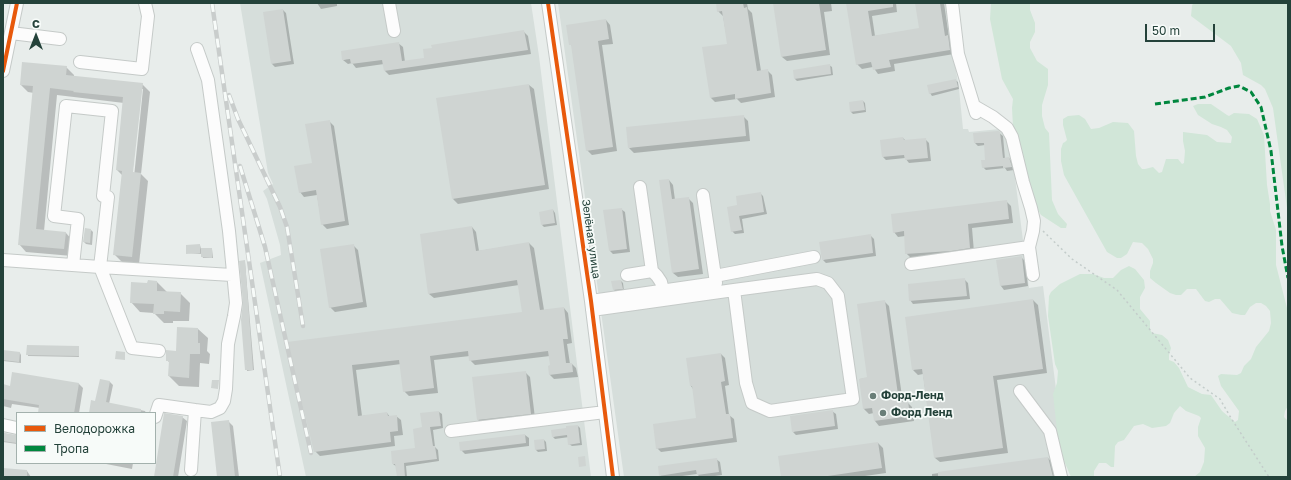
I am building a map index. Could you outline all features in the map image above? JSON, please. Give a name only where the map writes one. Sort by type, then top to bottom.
[{"type":"street","points":[[3,71],[17,3]]},
{"type":"street","points":[[80,62],[142,69],[148,16],[145,3]]},
{"type":"street","points":[[390,3],[394,31]]},
{"type":"street","name":"Зелёная улица","points":[[548,3],[591,306],[613,477]]},
{"type":"street","points":[[952,3],[958,54],[975,112],[993,117],[1007,128],[1012,137],[1034,221],[1033,231],[1028,247],[1033,275]]},
{"type":"street","points":[[11,33],[60,39]]},
{"type":"street","points":[[156,414],[159,405],[211,412],[220,408],[224,401],[228,344],[236,303],[228,224],[208,80],[197,49]]},
{"type":"street","points":[[73,265],[78,219],[54,216],[66,106],[112,111],[103,196],[108,197],[100,267],[132,348],[159,351]]},
{"type":"street","points":[[640,187],[652,271],[661,282],[663,291]]},
{"type":"street","points":[[591,306],[663,291],[716,283],[703,195]]},
{"type":"street","points":[[911,264],[1028,247]]},
{"type":"street","points":[[715,276],[814,257]]},
{"type":"street","points":[[3,260],[232,275]]},
{"type":"street","points":[[627,275],[652,271]]},
{"type":"street","points":[[591,306],[817,279],[828,282],[838,296],[853,399],[770,411],[752,404],[746,383],[734,290]]},
{"type":"street","points":[[1020,390],[1050,432],[1061,477]]},
{"type":"street","points":[[191,470],[195,410]]},
{"type":"street","points":[[451,431],[605,412]]},
{"type":"street","points":[[3,425],[16,428]]},
{"type":"path","points":[[1034,221],[1072,259],[1117,290],[1190,378],[1220,399],[1230,418],[1269,477]]},
{"type":"shaded area","points":[[240,3],[531,3],[539,56],[591,477],[306,477],[260,263],[281,255],[280,245],[267,199],[263,191],[273,184],[268,173]]},
{"type":"shaded area","points":[[558,3],[945,3],[959,89],[963,129],[968,129],[969,132],[1000,129],[1010,138],[1029,288],[1043,286],[1067,477],[624,477]]},
{"type":"green space","points":[[991,3],[1030,3],[1030,10],[1035,23],[1035,32],[1030,42],[1030,48],[1037,61],[1048,69],[1048,85],[1042,105],[1042,116],[1045,128],[1049,133],[1052,200],[1058,214],[1067,224],[1066,228],[1061,228],[1041,215],[1035,205],[1013,127],[1013,99],[1002,79],[990,19]]},
{"type":"green space","points":[[1193,3],[1288,3],[1288,215],[1273,108],[1265,89],[1261,85],[1243,75],[1241,63],[1231,46],[1191,16]]},
{"type":"green space","points":[[1198,104],[1211,104],[1229,116],[1234,113],[1249,114],[1257,119],[1264,135],[1270,211],[1276,230],[1276,265],[1287,308],[1288,406],[1284,417],[1288,421],[1288,477],[1194,477],[1200,472],[1204,462],[1205,448],[1198,436],[1198,427],[1201,418],[1186,411],[1180,406],[1174,413],[1170,423],[1166,426],[1152,428],[1143,424],[1134,426],[1124,440],[1118,442],[1115,446],[1114,467],[1111,467],[1106,463],[1099,463],[1094,471],[1094,477],[1071,477],[1059,449],[1053,394],[1057,383],[1058,371],[1055,364],[1048,316],[1049,296],[1051,292],[1060,284],[1080,274],[1093,274],[1104,278],[1113,278],[1121,270],[1129,266],[1135,269],[1144,280],[1145,288],[1140,297],[1140,309],[1150,321],[1150,329],[1152,333],[1162,335],[1168,340],[1171,348],[1169,360],[1174,362],[1179,368],[1188,387],[1202,394],[1211,395],[1222,411],[1235,422],[1238,420],[1239,411],[1221,386],[1218,376],[1221,374],[1237,375],[1241,373],[1244,366],[1251,359],[1256,347],[1269,331],[1271,323],[1270,311],[1261,303],[1256,303],[1250,307],[1245,315],[1241,315],[1232,313],[1220,299],[1215,299],[1209,302],[1205,301],[1196,289],[1187,289],[1181,295],[1170,293],[1150,278],[1153,259],[1148,249],[1142,243],[1133,242],[1127,254],[1121,258],[1117,258],[1107,252],[1064,175],[1061,161],[1061,149],[1063,143],[1067,140],[1063,119],[1068,116],[1079,115],[1085,119],[1091,129],[1099,128],[1113,122],[1128,123],[1134,131],[1138,164],[1142,169],[1153,167],[1159,173],[1162,172],[1166,159],[1178,159],[1182,164],[1184,163],[1185,151],[1183,132],[1207,135],[1217,142],[1231,143],[1232,137],[1227,130],[1212,124],[1198,115],[1193,106]]},
{"type":"building","points":[[716,3],[743,3],[744,8],[747,7],[757,71],[768,69],[771,93],[735,99],[735,94],[710,98],[702,47],[727,44],[722,11],[717,12]]},
{"type":"building","points":[[773,3],[819,3],[826,50],[781,57]]},
{"type":"building","points":[[846,3],[893,3],[893,7],[868,11],[872,36],[919,28],[915,3],[940,3],[945,36],[948,35],[950,50],[889,60],[891,67],[873,70],[871,62],[856,65]]},
{"type":"building","points":[[283,9],[291,61],[271,64],[263,12]]},
{"type":"building","points":[[606,19],[609,39],[598,41],[613,147],[586,151],[571,45],[569,45],[566,25]]},
{"type":"building","points":[[524,30],[528,50],[384,71],[382,60],[351,64],[350,59],[342,60],[341,51],[399,42],[402,61],[424,58],[423,49],[432,48],[431,45]]},
{"type":"building","points":[[22,62],[67,66],[66,75],[143,83],[133,172],[141,173],[132,257],[113,255],[122,171],[116,170],[123,97],[50,88],[36,229],[66,232],[64,249],[18,245],[33,86],[20,85]]},
{"type":"building","points":[[830,64],[831,74],[794,79],[793,70]]},
{"type":"building","points":[[956,79],[958,87],[929,94],[927,85]]},
{"type":"building","points":[[529,84],[545,185],[452,199],[436,98]]},
{"type":"building","points":[[863,100],[865,110],[850,112],[849,102]]},
{"type":"building","points":[[744,115],[746,136],[628,148],[626,127]]},
{"type":"building","points":[[330,120],[345,221],[321,225],[316,190],[299,193],[294,166],[312,163],[305,124]]},
{"type":"building","points":[[1000,132],[1003,158],[1009,157],[1012,167],[1003,168],[1003,166],[982,168],[981,160],[985,160],[984,143],[974,143],[973,133]]},
{"type":"building","points":[[903,137],[904,140],[926,138],[928,158],[905,160],[904,155],[882,157],[880,140]]},
{"type":"building","points":[[669,179],[672,199],[689,197],[699,269],[672,273],[659,180]]},
{"type":"building","points":[[761,192],[764,212],[739,216],[742,230],[731,232],[727,207],[737,205],[736,196]]},
{"type":"building","points":[[1007,200],[1009,219],[968,224],[970,248],[951,251],[905,254],[904,231],[893,233],[891,214]]},
{"type":"building","points":[[622,208],[627,249],[609,251],[603,210]]},
{"type":"building","points":[[553,209],[555,223],[541,225],[539,212]]},
{"type":"building","points":[[472,226],[476,251],[529,242],[540,310],[564,307],[568,339],[563,339],[566,363],[572,363],[573,372],[549,375],[548,366],[550,365],[548,351],[469,361],[468,351],[430,356],[434,388],[403,392],[399,360],[352,365],[358,416],[387,412],[388,416],[397,415],[398,431],[390,432],[391,442],[314,452],[287,342],[522,312],[517,280],[428,294],[420,234]]},
{"type":"building","points":[[85,228],[91,229],[90,243],[83,242]]},
{"type":"building","points":[[871,234],[873,253],[822,260],[819,242]]},
{"type":"building","points":[[200,244],[200,253],[186,254],[186,245]]},
{"type":"building","points":[[354,244],[363,302],[329,308],[320,249]]},
{"type":"building","points":[[201,248],[212,248],[212,258],[201,257]]},
{"type":"building","points":[[1022,256],[1025,283],[1000,286],[996,260]]},
{"type":"building","points":[[245,260],[253,370],[245,370],[241,320],[243,302],[239,261]]},
{"type":"building","points":[[965,278],[967,296],[909,301],[908,284]]},
{"type":"building","points":[[148,280],[157,281],[157,291],[181,292],[180,312],[164,311],[164,314],[153,314],[154,304],[130,303],[131,282],[147,283]]},
{"type":"building","points":[[621,280],[623,289],[613,290],[611,281]]},
{"type":"building","points":[[1033,299],[1043,369],[993,376],[1003,448],[934,458],[922,369],[912,370],[905,317]]},
{"type":"building","points":[[885,300],[899,402],[908,401],[910,416],[874,421],[872,408],[863,409],[859,379],[867,377],[857,304]]},
{"type":"building","points":[[177,327],[198,328],[200,354],[190,354],[189,378],[168,376],[169,361],[166,361],[166,350],[176,351]]},
{"type":"building","points":[[27,345],[79,346],[79,356],[26,355]]},
{"type":"building","points":[[3,350],[20,352],[19,362],[3,360]]},
{"type":"building","points":[[116,351],[125,352],[125,360],[115,359]]},
{"type":"building","points":[[721,353],[725,381],[721,382],[726,414],[730,414],[733,438],[656,449],[653,424],[696,418],[692,386],[690,386],[686,358]]},
{"type":"building","points":[[526,371],[531,414],[477,420],[472,377]]},
{"type":"building","points":[[12,372],[79,383],[74,412],[38,412],[39,405],[3,399],[3,384],[10,386]]},
{"type":"building","points":[[100,379],[110,381],[106,402],[141,409],[141,412],[89,412],[91,400],[95,401]]},
{"type":"building","points":[[212,380],[219,380],[218,389],[211,388]]},
{"type":"building","points":[[833,410],[835,426],[792,432],[790,416]]},
{"type":"building","points":[[439,411],[441,426],[430,427],[437,459],[404,463],[405,477],[397,477],[395,464],[392,464],[391,451],[415,448],[413,429],[422,427],[420,413]]},
{"type":"building","points":[[164,413],[183,416],[173,477],[154,477]]},
{"type":"building","points":[[229,420],[235,477],[217,477],[211,422]]},
{"type":"building","points":[[578,425],[580,443],[568,445],[567,435],[552,437],[551,430],[566,428],[566,426]]},
{"type":"building","points":[[3,433],[16,435],[16,443],[3,441]]},
{"type":"building","points":[[525,434],[526,443],[460,451],[459,442]]},
{"type":"building","points":[[544,439],[545,449],[535,450],[534,440]]},
{"type":"building","points":[[878,442],[882,468],[821,477],[781,477],[778,456]]},
{"type":"building","points":[[585,456],[586,466],[579,467],[578,457]]},
{"type":"building","points":[[1048,457],[1053,477],[938,477],[938,472]]},
{"type":"building","points":[[717,458],[719,472],[697,475],[696,470],[659,476],[658,466]]},
{"type":"building","points":[[3,468],[27,470],[27,477],[3,477]]},
{"type":"railway","points":[[212,3],[280,477]]},
{"type":"railway","points":[[229,95],[238,119],[280,207],[287,227],[303,326]]},
{"type":"railway","points":[[240,166],[265,247],[311,453]]},
{"type":"marked path","points":[[1155,104],[1205,97],[1239,86],[1251,92],[1261,107],[1271,151],[1282,246],[1288,278]]},
{"type":"cycle path","points":[[3,71],[17,3]]},
{"type":"cycle path","points":[[548,3],[591,301],[613,477]]},
{"type":"place","name":"Форд-Ленд","points":[[873,396]]},
{"type":"place","name":"Форд Ленд","points":[[883,413]]}]
